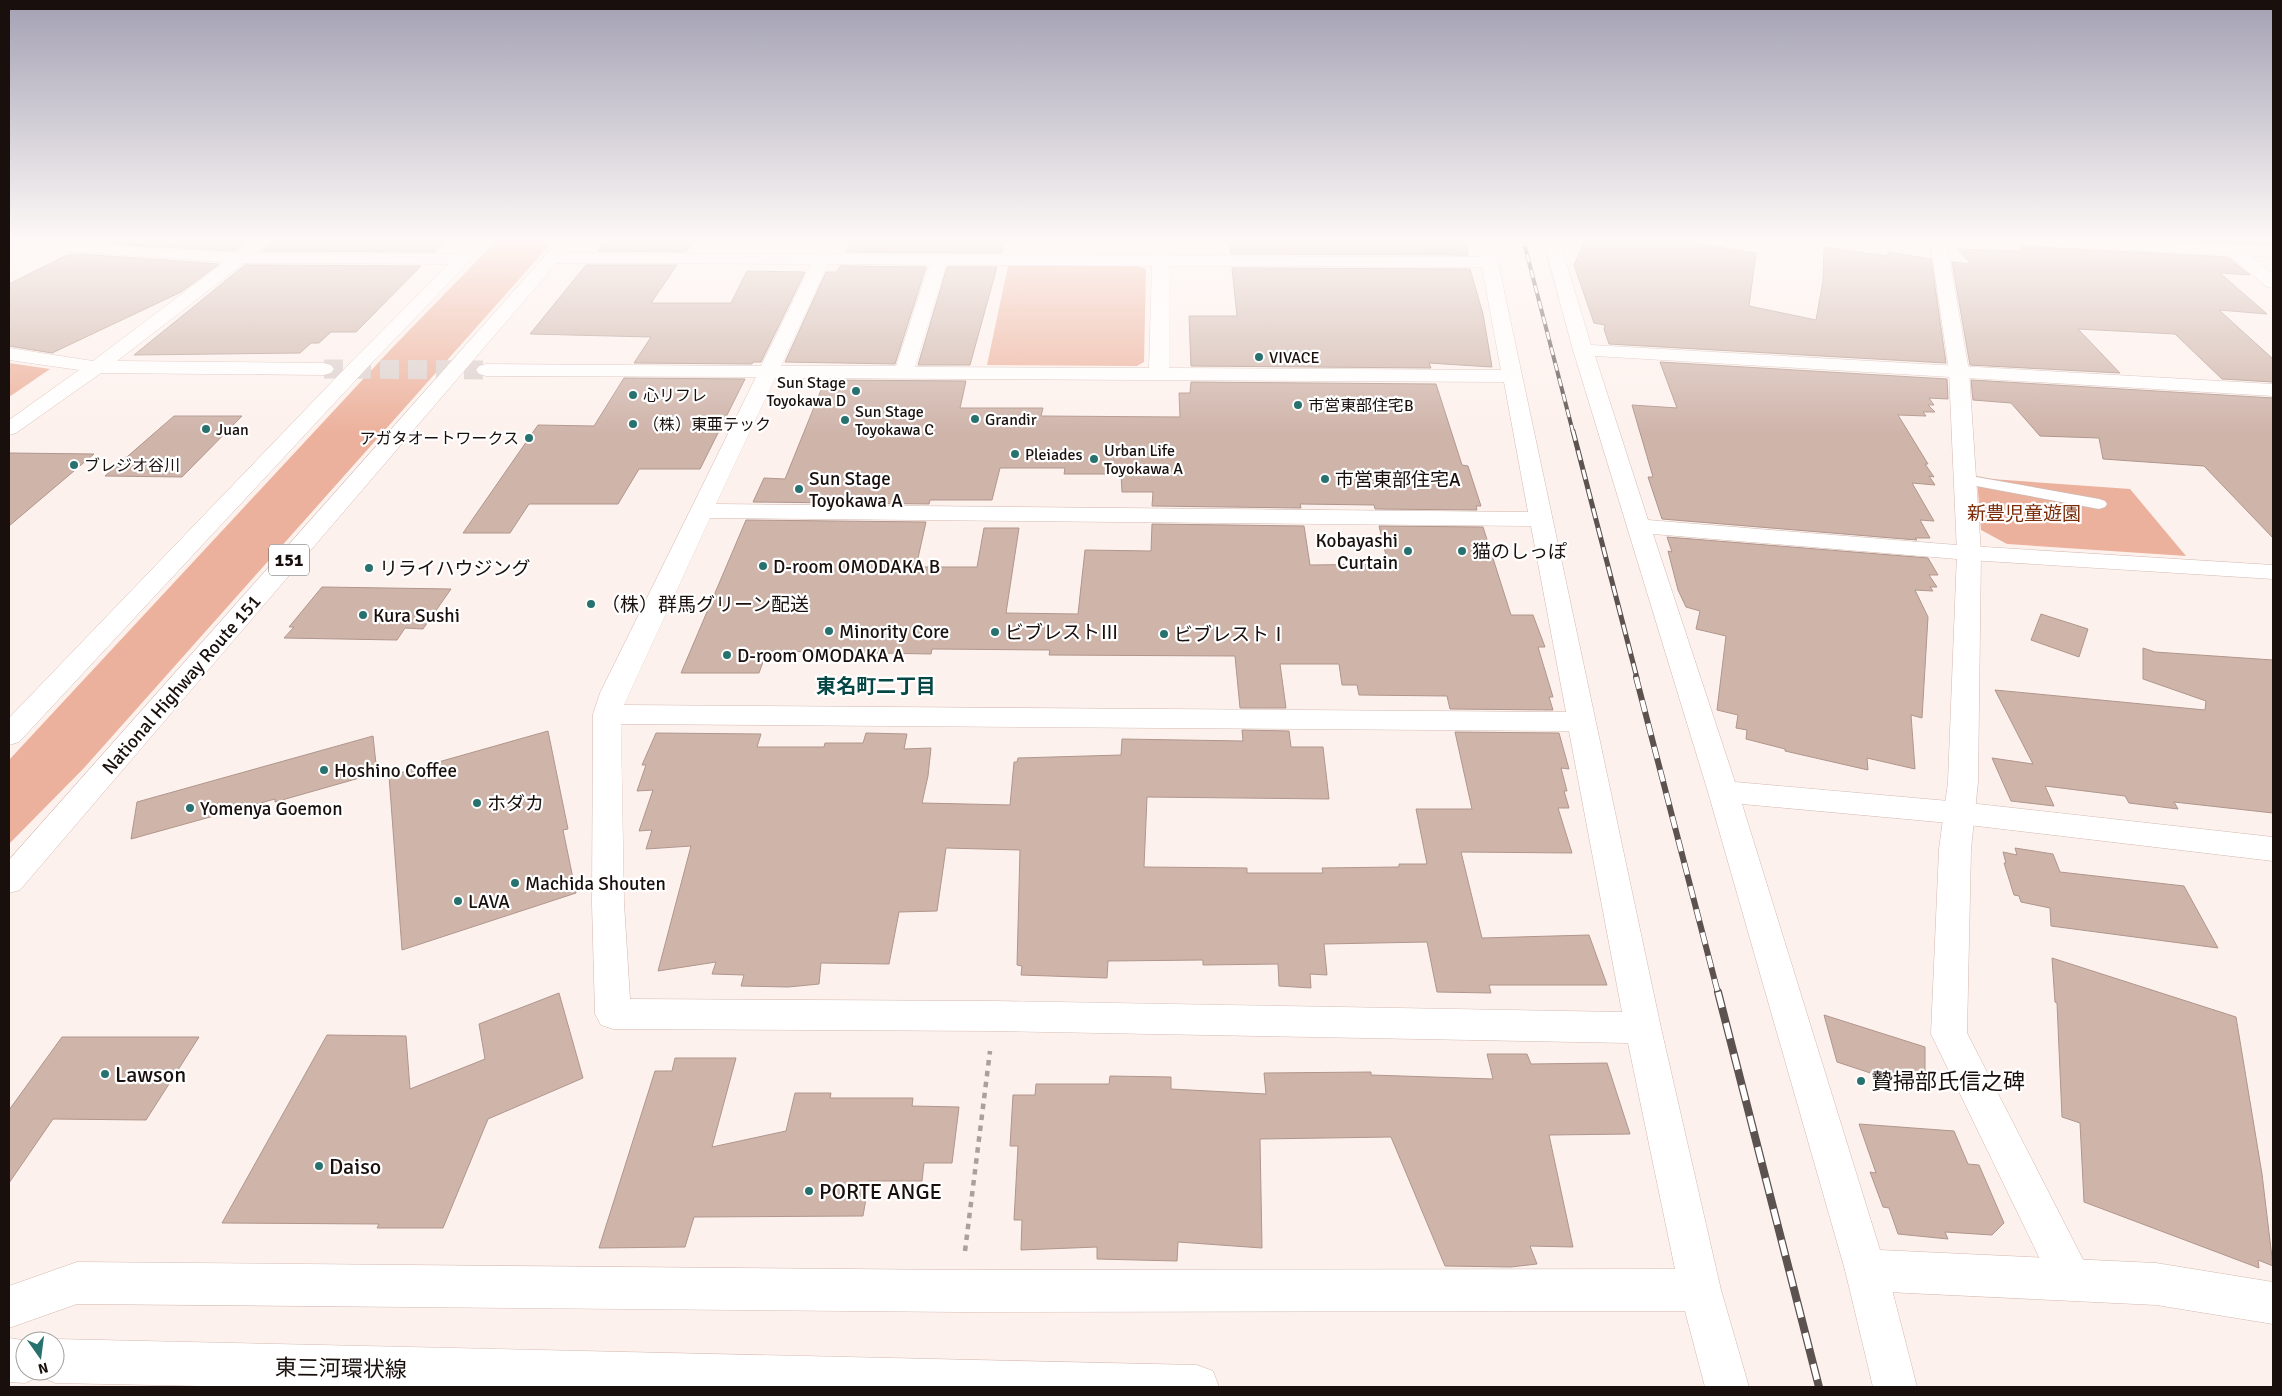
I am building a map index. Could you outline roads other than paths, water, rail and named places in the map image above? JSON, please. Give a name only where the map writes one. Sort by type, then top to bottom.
[{"type":"main road","points":[[9,429],[97,367],[179,304]]},
{"type":"main road","points":[[9,735],[419,304]]},
{"type":"main road","name":"National Highway Route 151","points":[[9,881],[512,304]]},
{"type":"main road","points":[[801,304],[614,693],[607,714],[608,903],[613,1014],[995,1016],[1644,1028]]},
{"type":"main road","points":[[904,371],[925,304]]},
{"type":"main road","points":[[1159,373],[1160,304]]},
{"type":"main road","points":[[1499,304],[1644,1028],[1700,1290],[1727,1387]]},
{"type":"main road","points":[[1570,304],[1723,792],[1866,1270],[1895,1387]]},
{"type":"main road","points":[[1948,304],[1959,372],[1969,553],[1963,782],[1955,848],[1949,1034],[2072,1280]]},
{"type":"main road","points":[[1583,350],[2273,390]]},
{"type":"main road","points":[[9,354],[97,367],[324,369]]},
{"type":"main road","points":[[486,370],[1513,376]]},
{"type":"main road","points":[[703,511],[1542,519]]},
{"type":"main road","points":[[1640,526],[1969,553],[2273,572]]},
{"type":"main road","points":[[607,714],[1583,722]]},
{"type":"main road","points":[[1723,792],[1960,814],[2273,850]]},
{"type":"main road","points":[[1866,1270],[2156,1284],[2273,1303]]},
{"type":"main road","points":[[9,1307],[77,1283],[960,1291],[1700,1290]]},
{"type":"main road","name":"東三河環状線","points":[[65,1362],[1197,1387]]},
{"type":"lane","points":[[1965,480],[2099,504]]},
{"type":"tunnel","points":[[324,369],[486,370]]},
{"type":"railway","points":[[1540,304],[1573,432]]},
{"type":"railway","points":[[1573,431],[1637,678]]},
{"type":"railway","points":[[1636,677],[1718,993]]},
{"type":"railway","points":[[1718,992],[1819,1387]]},
{"type":"place","name":"VIVACE","points":[[1259,357]]},
{"type":"place","name":"Sun Stage Toyokawa D","points":[[856,391]]},
{"type":"place","name":"心リフレ","points":[[633,395]]},
{"type":"place","name":"市営東部住宅B","points":[[1298,405]]},
{"type":"place","name":"Grandir","points":[[975,419]]},
{"type":"place","name":"Sun Stage Toyokawa C","points":[[845,420]]},
{"type":"place","name":"（株）東亜テック","points":[[633,424]]},
{"type":"place","name":"Juan","points":[[206,429]]},
{"type":"place","name":"アガタオートワークス","points":[[529,438]]},
{"type":"place","name":"Pleiades","points":[[1015,454]]},
{"type":"place","name":"Urban Life Toyokawa A","points":[[1094,459]]},
{"type":"place","name":"ブレジオ谷川","points":[[74,465]]},
{"type":"place","name":"市営東部住宅A","points":[[1325,479]]},
{"type":"place","name":"Sun Stage Toyokawa A","points":[[799,489]]},
{"type":"place","name":"Kobayashi Curtain","points":[[1408,551]]},
{"type":"place","name":"猫のしっぽ","points":[[1462,551]]},
{"type":"place","name":"D-room OMODAKA B","points":[[763,566]]},
{"type":"place","name":"リライハウジング","points":[[369,568]]},
{"type":"place","name":"（株）群馬グリーン配送","points":[[591,604]]},
{"type":"place","name":"Kura Sushi","points":[[363,615]]},
{"type":"place","name":"Minority Core","points":[[829,631]]},
{"type":"place","name":"ビブレストⅢ","points":[[995,632]]},
{"type":"place","name":"ビブレストⅠ","points":[[1164,634]]},
{"type":"place","name":"D-room OMODAKA A","points":[[727,655]]},
{"type":"place","name":"Hoshino Coffee","points":[[324,770]]},
{"type":"place","name":"ホダカ","points":[[477,803]]},
{"type":"place","name":"Yomenya Goemon","points":[[190,808]]},
{"type":"place","name":"Machida Shouten","points":[[515,883]]},
{"type":"place","name":"LAVA","points":[[458,901]]},
{"type":"place","name":"Lawson","points":[[105,1074]]},
{"type":"place","name":"贄掃部氏信之碑","points":[[1861,1081]]},
{"type":"place","name":"Daiso","points":[[319,1166]]},
{"type":"place","name":"PORTE ANGE","points":[[809,1191]]},
{"type":"district","name":"東名町二丁目","points":[[876,686]]},
{"type":"park label","name":"新豊児童遊園","points":[[2024,513]]}]
